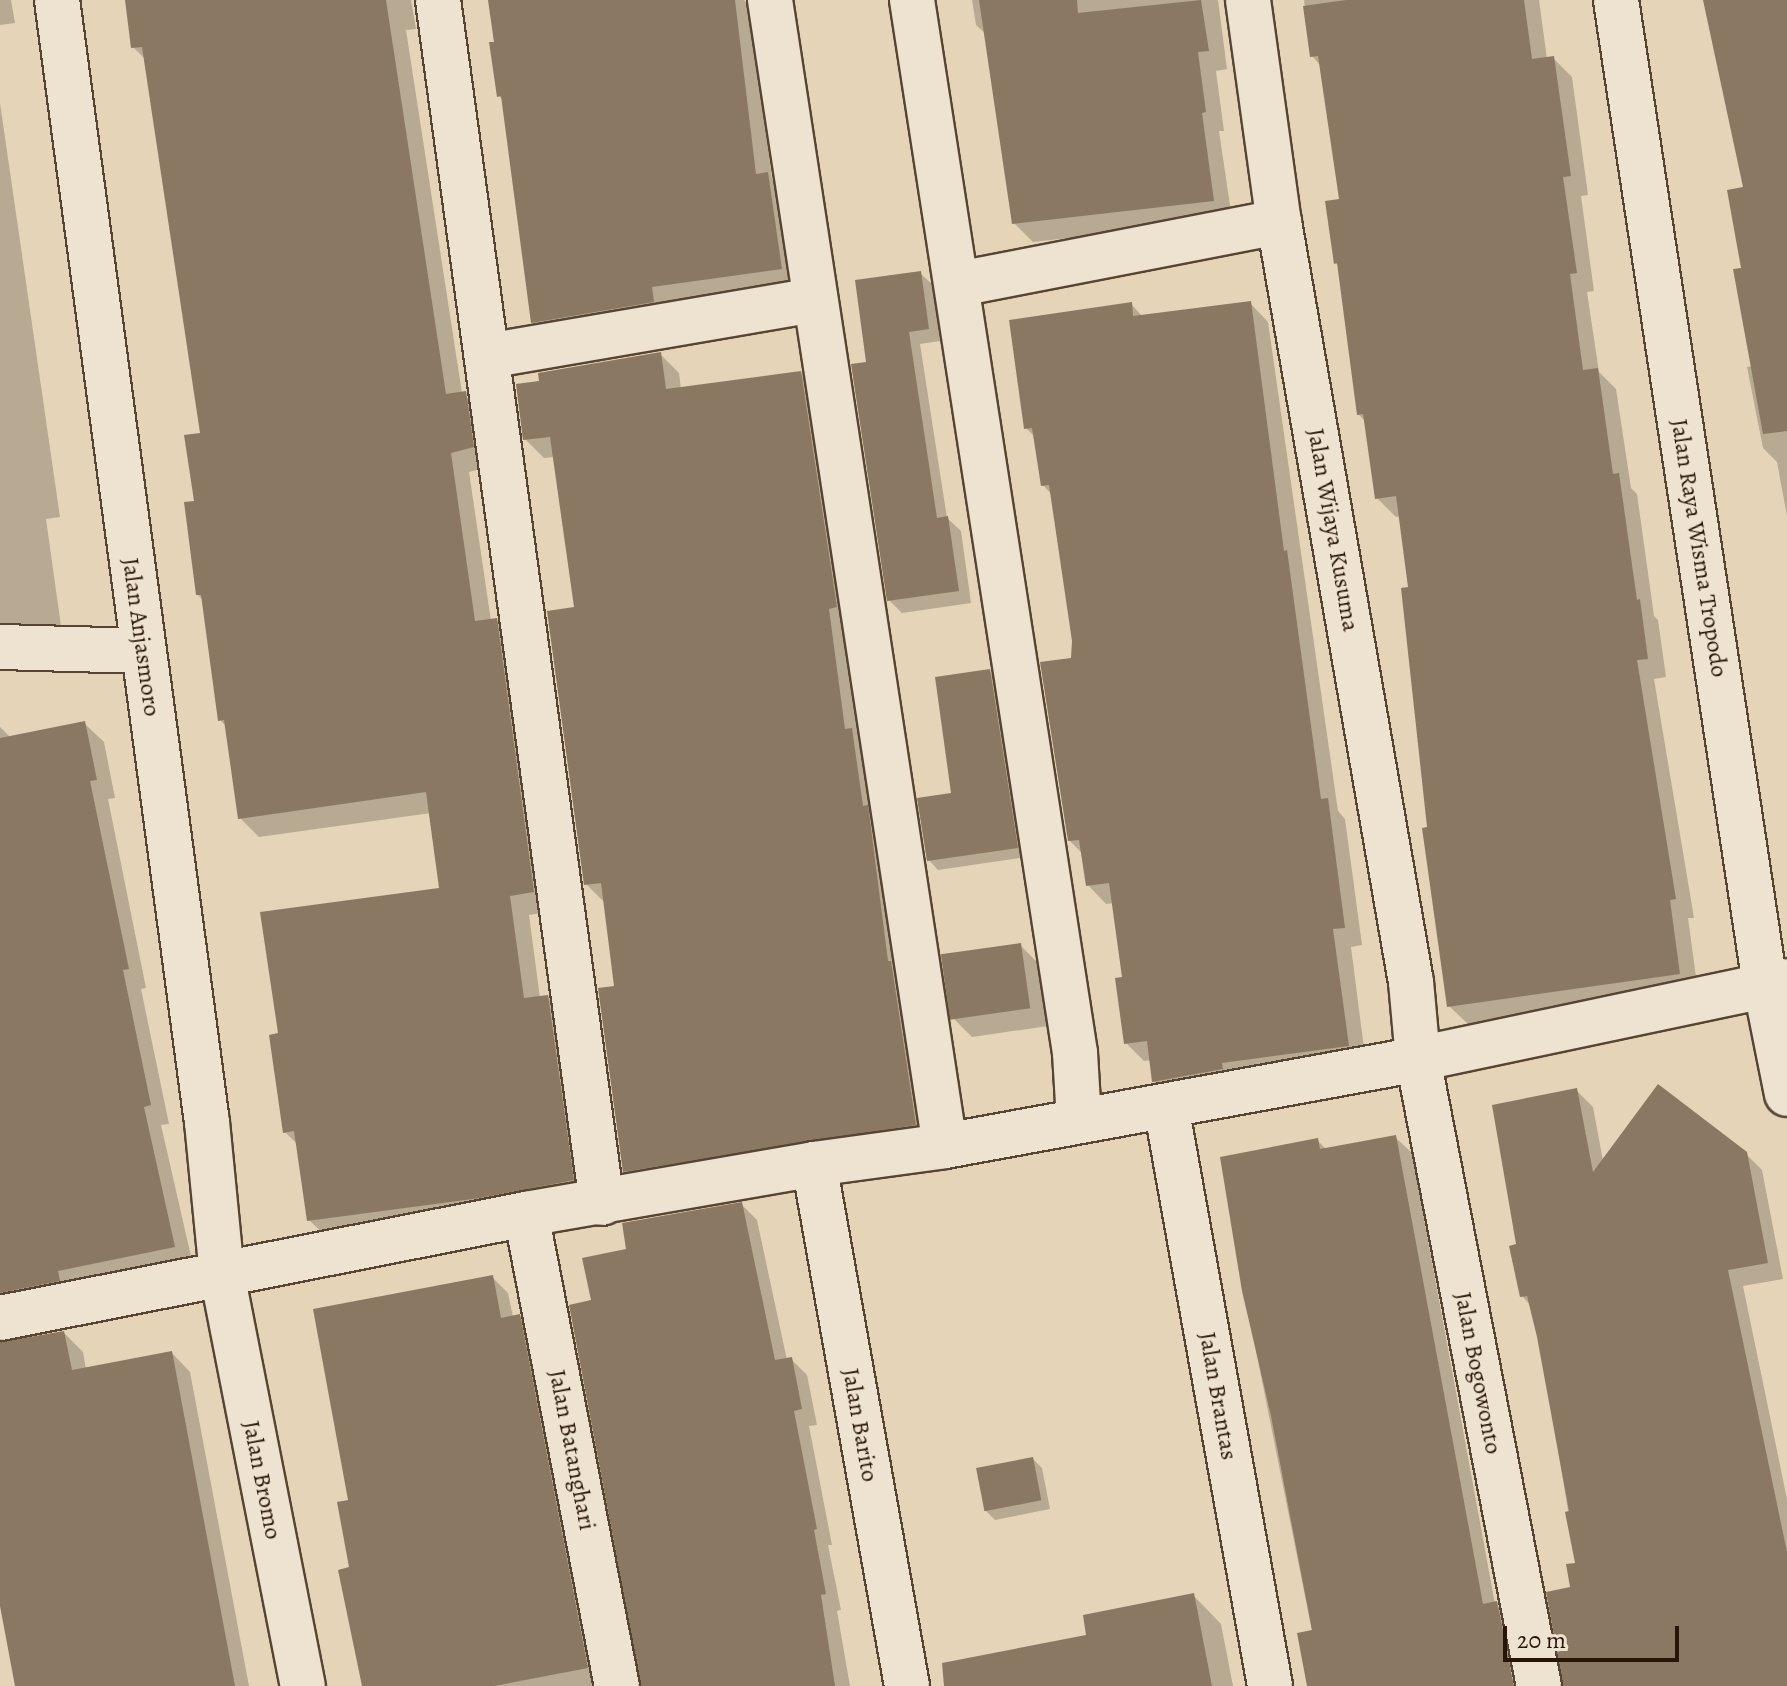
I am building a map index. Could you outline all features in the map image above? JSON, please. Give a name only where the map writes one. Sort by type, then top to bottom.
[{"type":"street","name":"Jalan Anjasmoro","points":[[57,0],[207,1122],[222,1274]]},
{"type":"street","points":[[438,0],[602,1203]]},
{"type":"street","points":[[770,0],[945,1146]]},
{"type":"street","points":[[912,0],[959,284],[1075,1053],[1079,1120]]},
{"type":"street","name":"Jalan Wijaya Kusuma","points":[[1248,0],[1279,222],[1411,982],[1418,1059]]},
{"type":"street","name":"Jalan Raya Wisma Tropodo","points":[[1616,0],[1776,983],[1787,1094]]},
{"type":"street","points":[[959,284],[1279,222]]},
{"type":"street","points":[[487,356],[815,300]]},
{"type":"street","points":[[0,647],[143,651]]},
{"type":"street","points":[[0,1318],[526,1214],[814,1164],[945,1146],[1418,1059],[1776,983]]},
{"type":"street","name":"Jalan Bogowonto","points":[[1418,1059],[1539,1686]]},
{"type":"street","name":"Jalan Brantas","points":[[1166,1106],[1270,1686]]},
{"type":"street","name":"Jalan Barito","points":[[814,1164],[907,1686]]},
{"type":"street","name":"Jalan Batanghari","points":[[526,1214],[617,1686]]},
{"type":"street","name":"Jalan Bromo","points":[[222,1274],[303,1686]]},
{"type":"building","points":[[125,0],[386,0],[446,394],[466,391],[474,447],[451,453],[475,621],[497,618],[534,892],[510,896],[524,998],[548,995],[574,1180],[480,1198],[307,1221],[294,1131],[283,1133],[269,1035],[278,1033],[260,912],[439,888],[426,792],[238,819],[224,720],[218,721],[201,595],[196,595],[184,502],[194,501],[184,435],[200,433],[142,47],[131,48]]},
{"type":"building","points":[[488,0],[735,0],[756,174],[768,172],[782,269],[652,287],[654,302],[531,323],[501,96],[497,97],[489,42],[494,42]]},
{"type":"building","points":[[979,0],[1077,0],[1078,13],[1201,0],[1209,51],[1198,52],[1206,112],[1202,113],[1214,201],[1012,224]]},
{"type":"building","points":[[1346,0],[1524,0],[1532,59],[1554,56],[1571,176],[1563,177],[1577,273],[1570,274],[1583,370],[1598,368],[1613,474],[1619,473],[1637,600],[1640,599],[1648,659],[1637,660],[1676,899],[1670,900],[1680,974],[1447,1007],[1422,828],[1427,827],[1401,588],[1408,587],[1396,496],[1375,499],[1363,414],[1357,415],[1337,263],[1334,264],[1325,201],[1339,199],[1318,56],[1310,57],[1303,6]]},
{"type":"building","points":[[1703,0],[1787,0],[1787,431],[1763,434],[1733,269],[1741,268],[1727,190],[1743,187]]},
{"type":"building","points":[[921,271],[929,329],[909,332],[937,518],[948,516],[959,591],[887,601],[851,364],[866,362],[855,280]]},
{"type":"building","points":[[1251,301],[1321,799],[1328,798],[1345,928],[1333,929],[1349,1046],[1222,1063],[1223,1069],[1152,1082],[1147,1041],[1124,1044],[1115,978],[1122,977],[1109,883],[1086,886],[1079,840],[1068,841],[1040,662],[1071,658],[1072,641],[1049,485],[1041,486],[1032,428],[1024,429],[1009,320],[1132,302],[1133,316]]},
{"type":"building","points":[[661,352],[666,389],[801,371],[837,607],[829,609],[845,729],[852,728],[863,806],[868,805],[888,961],[891,961],[916,1125],[623,1172],[598,988],[614,986],[601,883],[584,885],[547,611],[574,607],[550,437],[523,440],[516,384],[539,381],[538,373]]},
{"type":"building","points":[[990,669],[1018,848],[927,861],[917,798],[951,793],[935,677]]},
{"type":"building","points":[[85,721],[97,780],[90,781],[129,969],[123,970],[151,1105],[144,1107],[175,1247],[58,1271],[60,1281],[0,1293],[0,738]]},
{"type":"building","points":[[1021,943],[1030,1008],[950,1020],[941,954]]},
{"type":"building","points":[[1658,1084],[1747,1152],[1768,1263],[1728,1270],[1787,1552],[1787,1686],[1563,1686],[1546,1592],[1570,1587],[1566,1564],[1575,1563],[1565,1512],[1569,1511],[1537,1337],[1527,1296],[1520,1297],[1509,1246],[1516,1244],[1492,1105],[1577,1088],[1593,1172]]},
{"type":"building","points":[[1396,1135],[1483,1604],[1497,1601],[1514,1686],[1307,1686],[1297,1633],[1312,1630],[1271,1416],[1242,1291],[1220,1157],[1318,1138],[1320,1149]]},
{"type":"building","points":[[742,1202],[775,1360],[792,1357],[802,1409],[794,1411],[817,1529],[814,1530],[826,1594],[821,1595],[835,1686],[641,1686],[569,1305],[591,1300],[582,1258],[626,1249],[622,1223]]},
{"type":"building","points":[[493,1275],[501,1318],[520,1314],[588,1668],[494,1686],[362,1686],[338,1570],[349,1567],[337,1502],[348,1500],[313,1309]]},
{"type":"building","points":[[64,1331],[72,1370],[172,1351],[235,1686],[15,1686],[0,1606],[0,1342]]},
{"type":"building","points":[[1033,1457],[1041,1500],[984,1511],[976,1468]]},
{"type":"building","points":[[1194,1593],[1212,1686],[944,1686],[942,1663],[1086,1635],[1083,1615]]}]
